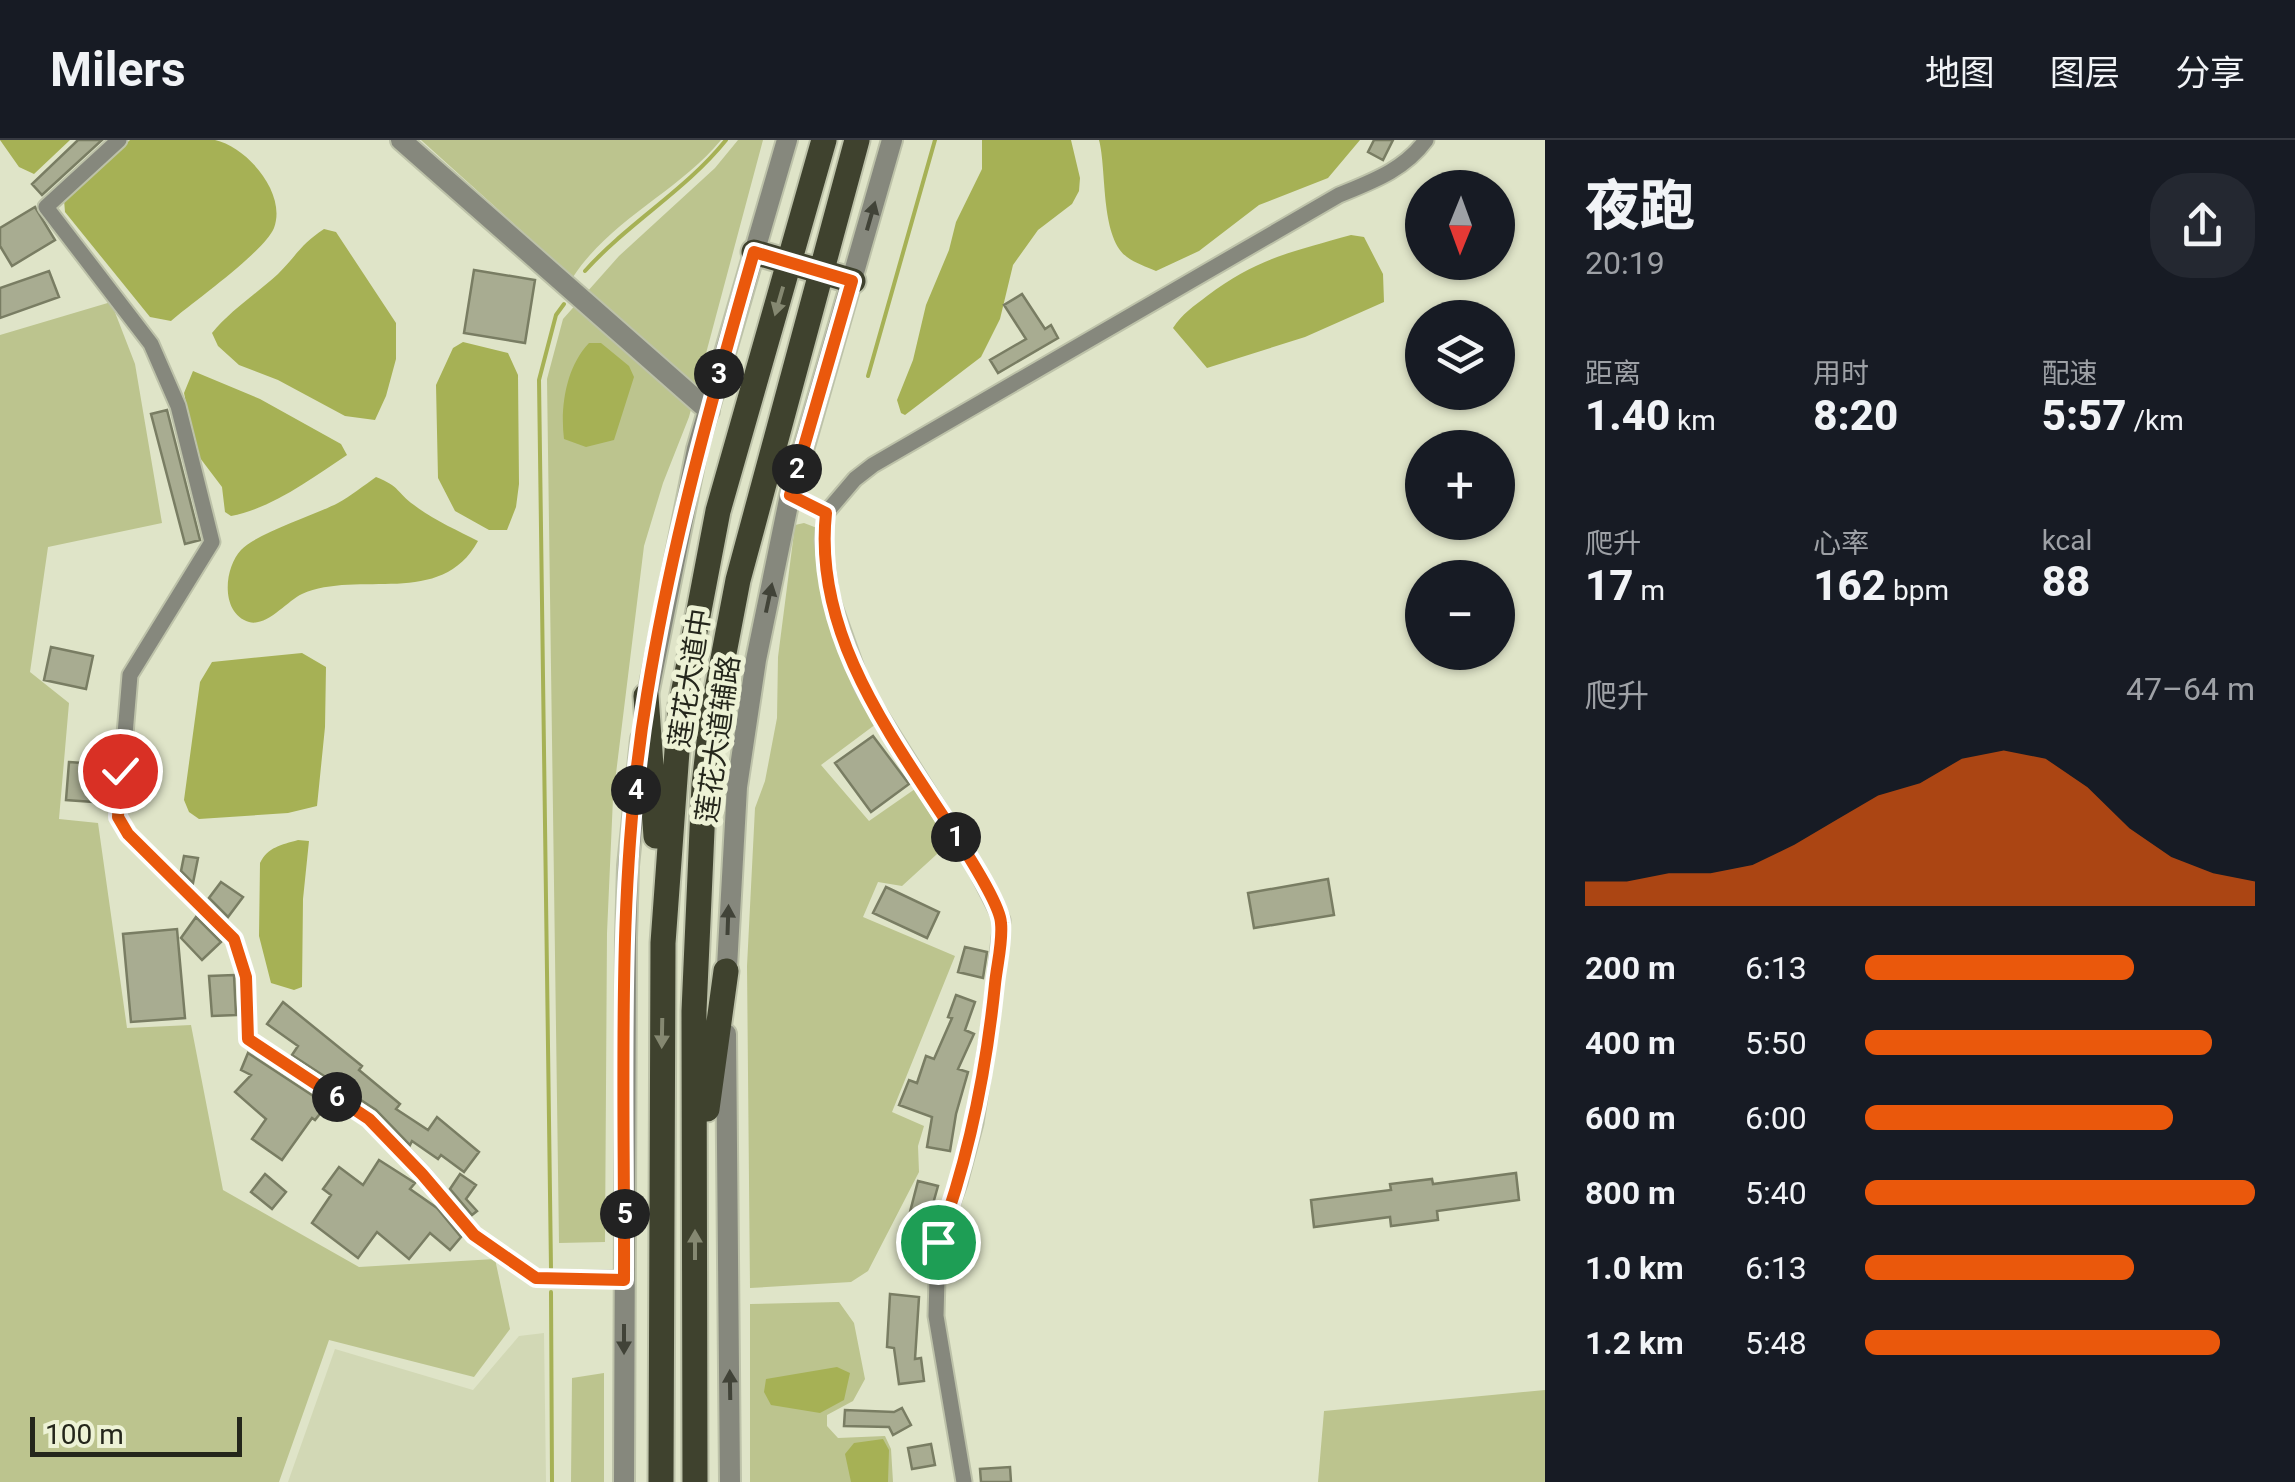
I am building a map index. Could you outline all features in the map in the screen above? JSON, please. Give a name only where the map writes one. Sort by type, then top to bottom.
[{"type":"main road","name":"莲花大道中","points":[[661,1482],[663,942],[680,710],[718,511],[824,140]]},
{"type":"main road","name":"莲花大道中","points":[[696,1482],[694,1011],[704,786],[723,644],[857,140]]},
{"type":"main road","points":[[754,252],[852,281]]},
{"type":"main road","points":[[718,511],[753,520]]},
{"type":"main road","points":[[646,696],[663,942]]},
{"type":"main road","points":[[695,1203],[726,971]]},
{"type":"main road","points":[[647,1482],[661,1394]]},
{"type":"street","points":[[120,140],[46,206],[151,344],[178,406],[212,542],[130,676],[118,817],[128,834],[234,939],[246,977],[248,1039],[369,1119],[474,1235],[536,1278],[624,1280]]},
{"type":"street","points":[[401,140],[708,410]]},
{"type":"street","points":[[624,1482],[628,866],[646,696],[697,449],[787,140]]},
{"type":"street","name":"莲花大道辅路","points":[[730,1482],[726,971],[736,787],[790,495],[892,140]]},
{"type":"street","points":[[964,1482],[936,1316],[938,1242],[975,1123],[1002,920],[974,865],[863,688],[831,598],[823,541],[826,513],[855,479],[873,465],[1339,195],[1386,176],[1406,163],[1426,140]]},
{"type":"street","points":[[790,495],[826,513]]},
{"type":"shaded area","points":[[0,140],[70,140],[34,174],[19,167]]},
{"type":"shaded area","points":[[130,140],[215,140],[227,144],[251,162],[275,200],[277,214],[267,238],[243,263],[171,321],[150,317],[65,212],[64,200],[72,190]]},
{"type":"shaded area","points":[[421,140],[721,140],[685,175],[606,238],[573,277]]},
{"type":"shaded area","points":[[738,140],[763,140],[689,417],[644,546],[613,798],[607,933],[605,1242],[559,1243],[547,379],[563,319],[619,256],[715,168]]},
{"type":"shaded area","points":[[982,140],[1071,140],[1080,178],[1079,191],[1072,204],[1038,230],[1013,265],[1000,319],[981,357],[905,415],[897,400],[956,222],[982,169]]},
{"type":"shaded area","points":[[1099,140],[1360,140],[1328,178],[1259,205],[1199,251],[1156,271],[1127,257],[1112,234]]},
{"type":"shaded area","points":[[324,229],[336,232],[396,323],[396,359],[375,420],[345,416],[278,380],[239,365],[218,346],[212,333]]},
{"type":"shaded area","points":[[1351,235],[1364,237],[1383,274],[1384,302],[1305,337],[1207,368],[1173,328],[1193,307],[1243,273],[1310,246]]},
{"type":"shaded area","points":[[111,302],[135,364],[162,523],[48,547],[30,672],[69,703],[59,819],[98,823],[127,1028],[191,1025],[223,1190],[359,1267],[495,1259],[510,1329],[474,1377],[329,1340],[279,1482],[0,1482],[0,335]]},
{"type":"shaded area","points":[[463,342],[508,353],[518,375],[519,484],[507,530],[489,530],[455,511],[438,478],[436,385],[453,348]]},
{"type":"shaded area","points":[[589,343],[601,343],[629,366],[634,377],[614,440],[586,447],[564,439],[563,414],[570,375]]},
{"type":"shaded area","points":[[193,371],[260,399],[341,444],[347,455],[276,500],[231,516],[225,512],[222,487],[197,454],[184,393]]},
{"type":"shaded area","points":[[376,477],[429,515],[478,541],[462,562],[421,581],[324,587],[302,594],[256,623],[240,617],[229,600],[228,578],[241,550],[272,531],[338,503]]},
{"type":"shaded area","points":[[804,523],[817,528],[829,606],[876,724],[821,765],[869,821],[915,789],[948,844],[902,886],[878,882],[863,917],[955,956],[892,1112],[924,1126],[918,1146],[919,1172],[868,1271],[851,1282],[750,1288],[747,966],[755,808],[765,781],[777,718],[778,657],[795,525]]},
{"type":"shaded area","points":[[302,653],[326,667],[317,806],[288,813],[199,819],[189,812],[184,800],[200,682],[212,662]]},
{"type":"shaded area","points":[[298,840],[309,841],[303,899],[302,987],[294,990],[271,983],[259,936],[260,863],[271,850]]},
{"type":"shaded area","points":[[839,1302],[854,1323],[865,1379],[853,1401],[827,1415],[827,1426],[838,1438],[885,1436],[891,1449],[893,1482],[750,1482],[750,1304]]},
{"type":"shaded area","points":[[544,1333],[546,1482],[288,1482],[335,1349],[473,1390],[519,1336]]},
{"type":"shaded area","points":[[837,1367],[850,1373],[844,1400],[820,1413],[771,1405],[764,1392],[766,1379]]},
{"type":"shaded area","points":[[604,1373],[604,1482],[571,1482],[572,1378]]},
{"type":"shaded area","points":[[1545,1390],[1545,1482],[1318,1482],[1324,1411]]},
{"type":"shaded area","points":[[883,1439],[889,1450],[888,1482],[851,1482],[845,1454],[854,1443]]},
{"type":"building","points":[[78,140],[102,140],[42,195],[32,184]]},
{"type":"building","points":[[1374,140],[1393,140],[1383,160],[1368,152]]},
{"type":"building","points":[[35,207],[55,240],[12,266],[0,246],[0,228]]},
{"type":"building","points":[[474,270],[535,280],[525,343],[464,333]]},
{"type":"building","points":[[49,271],[59,297],[0,318],[0,288]]},
{"type":"building","points":[[1022,294],[1045,329],[1051,325],[1058,338],[998,373],[990,360],[1026,339],[1004,305]]},
{"type":"building","points":[[167,410],[200,540],[185,544],[151,414]]},
{"type":"building","points":[[51,647],[93,656],[86,689],[44,680]]},
{"type":"building","points":[[873,736],[909,784],[871,812],[835,763]]},
{"type":"building","points":[[69,762],[110,765],[107,803],[66,800]]},
{"type":"building","points":[[184,856],[198,858],[193,883],[181,871]]},
{"type":"building","points":[[1328,879],[1334,915],[1254,928],[1248,893]]},
{"type":"building","points":[[221,882],[243,897],[228,917],[209,898]]},
{"type":"building","points":[[886,887],[939,912],[927,938],[873,913]]},
{"type":"building","points":[[196,917],[221,942],[202,960],[181,938]]},
{"type":"building","points":[[177,929],[185,1018],[131,1022],[123,934]]},
{"type":"building","points":[[965,947],[987,952],[983,978],[958,972]]},
{"type":"building","points":[[234,975],[236,1015],[212,1016],[209,976]]},
{"type":"building","points":[[956,995],[975,1002],[965,1030],[974,1034],[958,1069],[968,1072],[950,1151],[927,1147],[932,1117],[899,1105],[909,1080],[917,1083],[926,1056],[934,1059],[952,1018],[948,1017]]},
{"type":"building","points":[[283,1002],[362,1066],[359,1070],[400,1104],[396,1109],[428,1130],[437,1117],[479,1152],[464,1172],[441,1155],[438,1159],[412,1141],[410,1145],[376,1110],[292,1055],[298,1046],[267,1024]]},
{"type":"building","points":[[248,1053],[327,1105],[315,1120],[312,1118],[282,1160],[252,1139],[266,1119],[235,1092],[251,1075],[241,1070]]},
{"type":"building","points":[[379,1160],[415,1183],[410,1189],[437,1208],[461,1237],[450,1250],[430,1233],[409,1259],[377,1232],[358,1258],[312,1223],[331,1195],[323,1189],[339,1167],[363,1185]]},
{"type":"building","points":[[1516,1173],[1519,1200],[1437,1211],[1438,1220],[1391,1226],[1390,1217],[1314,1227],[1311,1200],[1391,1190],[1390,1184],[1432,1179],[1433,1184]]},
{"type":"building","points":[[265,1174],[286,1192],[272,1209],[251,1192]]},
{"type":"building","points":[[460,1174],[476,1185],[466,1199],[477,1211],[472,1215],[450,1189]]},
{"type":"building","points":[[918,1181],[938,1186],[929,1218],[910,1212]]},
{"type":"building","points":[[890,1294],[919,1297],[915,1359],[921,1358],[924,1381],[899,1384],[894,1348],[887,1347]]},
{"type":"building","points":[[902,1408],[911,1425],[893,1435],[889,1427],[844,1426],[845,1410],[894,1412]]},
{"type":"building","points":[[931,1444],[935,1465],[912,1469],[908,1448]]},
{"type":"building","points":[[1010,1467],[1011,1482],[981,1482],[980,1469]]},
{"type":"waterway","points":[[585,271],[693,175],[726,140]]},
{"type":"waterway","points":[[868,376],[935,140]]},
{"type":"waterway","points":[[551,1268],[539,380],[556,315],[564,304]]},
{"type":"waterway","points":[[551,1292],[552,1482]]},
{"type":"route","points":[[120,771],[118,817],[128,834],[234,939],[246,977],[248,1039],[369,1119],[474,1235],[536,1278],[624,1280],[628,866],[646,696],[697,449],[754,252],[852,281],[790,495],[826,513],[823,541],[831,598],[863,688],[974,865],[1002,920],[975,1123],[938,1242]]}]
